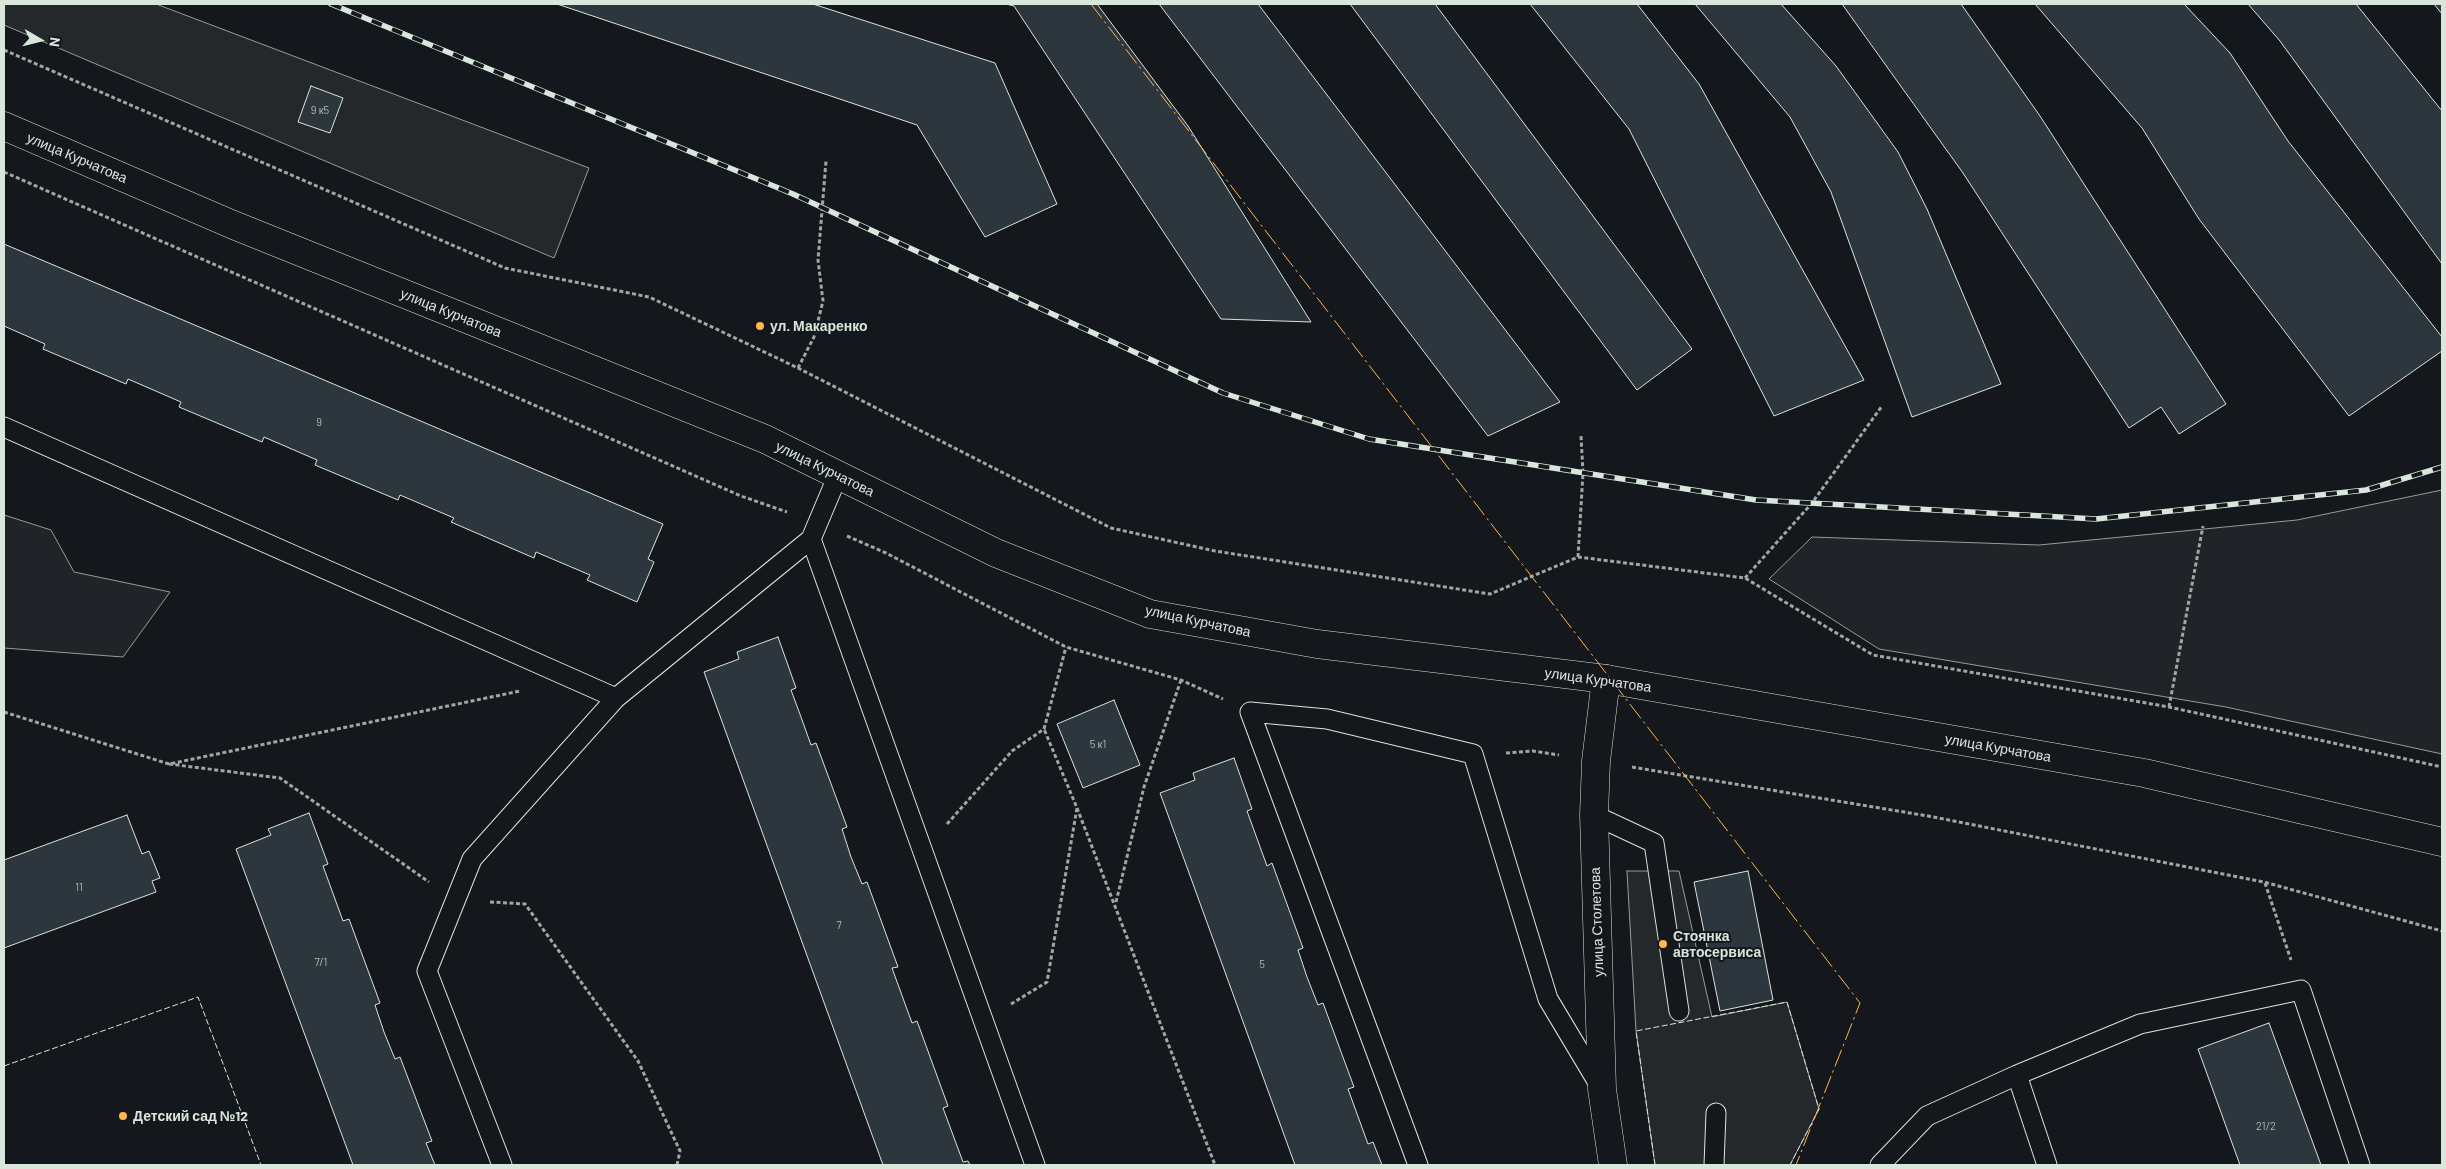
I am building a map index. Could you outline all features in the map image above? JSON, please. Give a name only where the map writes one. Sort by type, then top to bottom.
[{"type":"main road","name":"улица Курчатова","points":[[4,126],[231,224],[765,439],[996,554],[1150,614],[1316,644],[1606,679],[2144,773],[2442,842]]},
{"type":"main road","name":"улица Столетова","points":[[1606,679],[1596,761],[1594,815],[1602,1089],[1612,1165]]},
{"type":"lane","points":[[4,427],[616,698]]},
{"type":"lane","points":[[502,1165],[427,971],[472,859],[616,698],[814,531],[838,475]]},
{"type":"lane","points":[[814,531],[923,850],[1035,1165]]},
{"type":"lane","points":[[1418,1165],[1250,712],[1327,719],[1473,754],[1548,999],[1602,1089]]},
{"type":"lane","points":[[1594,815],[1654,843],[1679,1011]]},
{"type":"lane","points":[[1880,1165],[1927,1116],[2017,1075],[2140,1024],[2301,990],[2360,1165]]},
{"type":"lane","points":[[2017,1075],[2047,1165]]},
{"type":"lane","points":[[1714,1165],[1716,1113]]},
{"type":"path","points":[[4,50],[505,268],[649,297],[798,368],[1111,528],[1215,551],[1490,594],[1578,557],[1745,578],[1873,655],[2169,707],[2442,767]]},
{"type":"path","points":[[798,368],[814,337],[823,301],[818,260],[826,161]]},
{"type":"path","points":[[4,172],[741,496],[814,531],[886,553],[1066,647],[1181,680],[1250,712]]},
{"type":"path","points":[[1745,578],[1812,503],[1882,406]]},
{"type":"path","points":[[1578,557],[1583,473],[1581,436]]},
{"type":"path","points":[[2169,707],[2203,526]]},
{"type":"path","points":[[1066,647],[1044,729],[1116,903],[1215,1165]]},
{"type":"path","points":[[4,712],[169,764],[575,680]]},
{"type":"path","points":[[1116,903],[1144,787],[1181,680]]},
{"type":"path","points":[[923,850],[1012,752],[1044,729]]},
{"type":"path","points":[[1533,752],[1928,816],[2264,882],[2442,931]]},
{"type":"path","points":[[984,1021],[1047,982],[1077,808]]},
{"type":"path","points":[[2264,882],[2288,952]]},
{"type":"shaded area","points":[[4,4],[156,4],[589,168],[554,258],[4,25]]},
{"type":"shaded area","points":[[2442,490],[2442,754],[2226,707],[1879,649],[1769,579],[1812,537],[2039,545],[2297,520]]},
{"type":"shaded area","points":[[4,515],[51,530],[74,572],[170,592],[123,657],[4,648]]},
{"type":"shaded area","points":[[1627,871],[1679,871],[1712,1017],[1787,1002],[1819,1109],[1790,1165],[1655,1165],[1636,1031]]},
{"type":"building","points":[[557,4],[813,4],[995,63],[1057,204],[985,237],[917,125]]},
{"type":"building","points":[[1006,4],[1097,4],[1188,126],[1311,322],[1221,319],[1014,6]]},
{"type":"building","points":[[1159,4],[1258,4],[1560,402],[1488,436]]},
{"type":"building","points":[[1350,4],[1435,4],[1692,349],[1637,390]]},
{"type":"building","points":[[1530,4],[1637,4],[1699,84],[1864,380],[1774,416],[1629,129]]},
{"type":"building","points":[[1695,4],[1781,4],[1836,66],[1898,152],[1927,209],[2001,384],[1912,417],[1831,192],[1790,117]]},
{"type":"building","points":[[1842,4],[1961,4],[2040,116],[2226,404],[2179,434],[2161,407],[2129,428],[1963,173]]},
{"type":"building","points":[[2035,4],[2184,4],[2230,53],[2288,141],[2442,337],[2442,351],[2349,416],[2199,219],[2142,128]]},
{"type":"building","points":[[2248,4],[2356,4],[2442,111],[2442,264],[2280,41]]},
{"type":"building","points":[[2434,4],[2442,4],[2442,14]]},
{"type":"building","points":[[311,86],[343,98],[330,133],[298,122]]},
{"type":"building","points":[[4,244],[663,524],[648,559],[654,562],[637,602],[587,580],[590,575],[536,552],[534,558],[451,522],[454,518],[400,495],[398,500],[315,465],[317,460],[264,437],[262,442],[179,407],[181,402],[128,379],[126,384],[43,349],[45,344],[4,326]]},
{"type":"building","points":[[778,637],[796,688],[791,690],[811,745],[816,743],[847,827],[842,829],[851,857],[862,884],[867,882],[898,967],[892,968],[912,1023],[917,1021],[948,1106],[943,1108],[963,1162],[968,1161],[970,1165],[883,1165],[704,672],[739,659],[737,652]]},
{"type":"building","points":[[1114,700],[1140,765],[1083,788],[1057,724]]},
{"type":"building","points":[[1234,758],[1252,809],[1247,811],[1267,866],[1272,863],[1303,948],[1298,950],[1307,977],[1318,1005],[1323,1003],[1354,1087],[1348,1089],[1368,1144],[1373,1142],[1382,1165],[1295,1165],[1160,793],[1195,780],[1193,773]]},
{"type":"building","points":[[309,813],[328,864],[323,866],[343,921],[349,919],[380,1003],[375,1005],[384,1032],[395,1059],[400,1057],[432,1141],[426,1143],[435,1165],[353,1165],[236,849],[271,835],[268,829]]},
{"type":"building","points":[[127,815],[142,854],[149,851],[160,878],[152,881],[156,892],[4,948],[4,860]]},
{"type":"building","points":[[1748,871],[1773,1000],[1720,1011],[1694,882]]},
{"type":"building","points":[[2269,1023],[2321,1165],[2240,1165],[2198,1049]]},
{"type":"railway","points":[[331,4],[793,194],[1223,393],[1369,439],[1756,500],[2096,519],[2366,490],[2442,467]]},
{"type":"fence","points":[[4,1066],[198,997],[261,1165]]},
{"type":"fence","points":[[1655,1165],[1636,1031],[1787,1002],[1819,1109],[1790,1165]]},
{"type":"power","points":[[1091,4],[1860,1003],[1796,1165]]},
{"type":"place","name":"ул. Макаренко","points":[[760,326]]},
{"type":"place","name":"Стоянка автосервиса","points":[[1663,944]]},
{"type":"place","name":"Детский сад №12","points":[[123,1116]]}]
